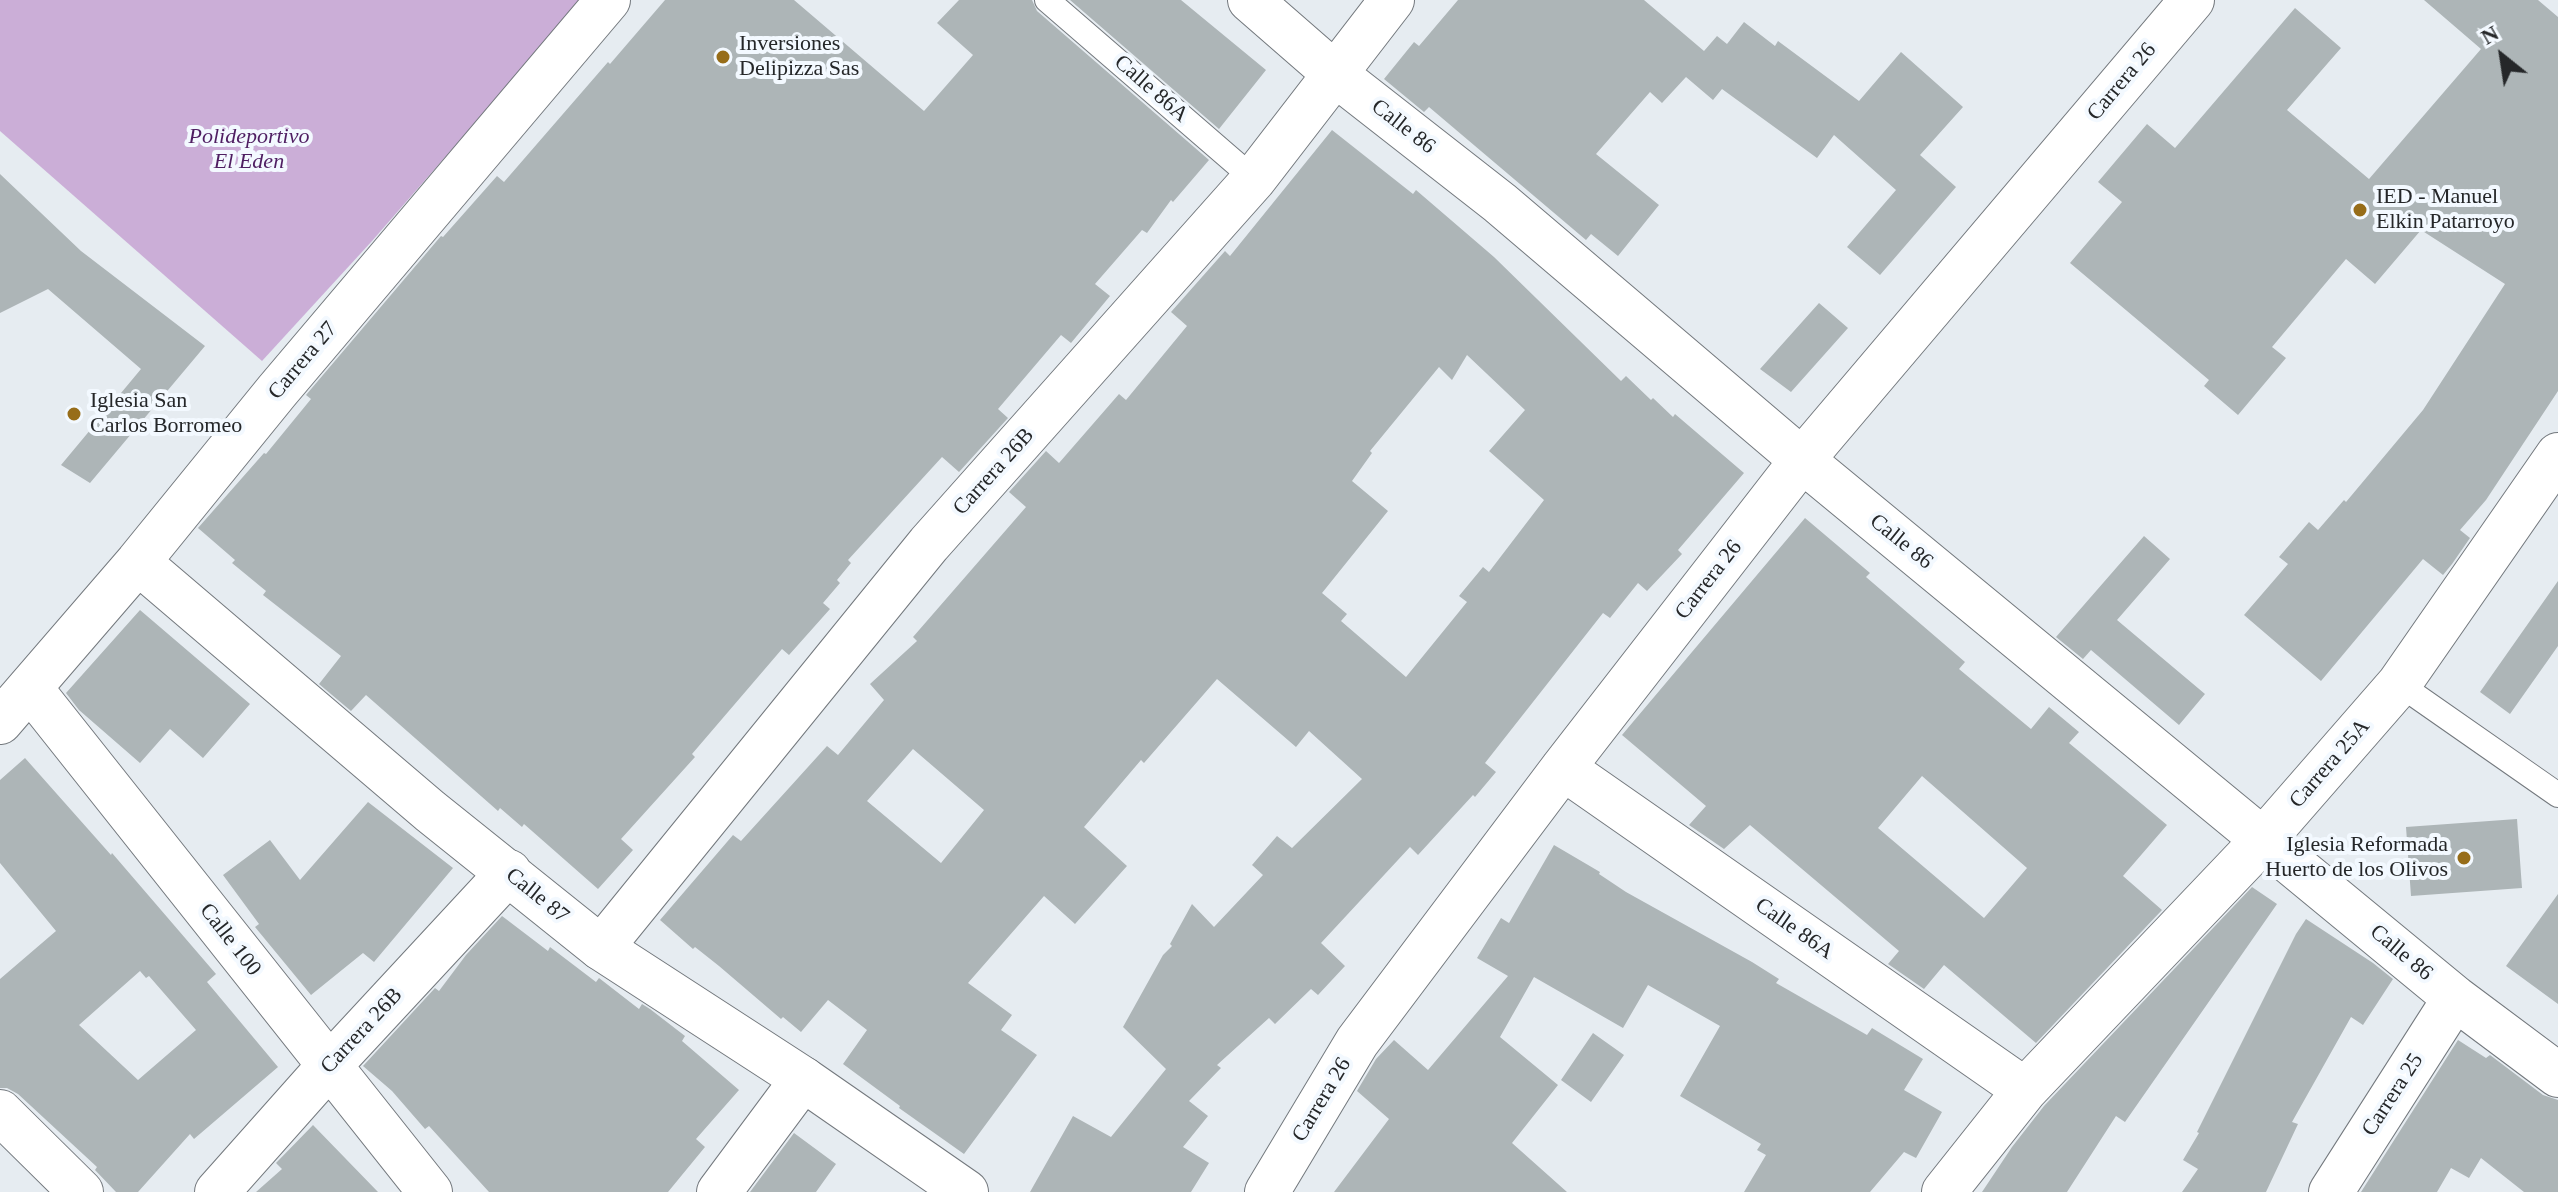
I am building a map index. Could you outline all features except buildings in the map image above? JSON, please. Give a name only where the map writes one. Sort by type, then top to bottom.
[{"type":"street","name":"Carrera 27","points":[[0,722],[138,562],[277,391],[608,0]]},
{"type":"street","name":"Calle 86","points":[[1250,0],[1335,74],[1500,203],[1802,460],[2455,998],[2558,1075]]},
{"type":"street","name":"Carrera 26B","points":[[601,948],[929,544],[1254,179],[1392,0]]},
{"type":"street","name":"Carrera 26","points":[[1267,1192],[1357,1042],[1563,768],[1802,460],[2192,0]]},
{"type":"street","name":"Carrera 25A","points":[[1944,1192],[2025,1090],[2263,840],[2399,684],[2558,455]]},
{"type":"street","name":"Calle 87","points":[[138,562],[430,811],[601,948],[803,1079],[966,1192]]},
{"type":"street","name":"Calle 100","points":[[30,688],[430,1192]]},
{"type":"street","name":"Calle 86A","points":[[1563,768],[2025,1090]]},
{"type":"street","name":"Carrera 26B","points":[[217,1192],[509,872]]},
{"type":"street","name":"Carrera 25","points":[[2331,1192],[2455,998]]},
{"type":"street","points":[[719,1192],[803,1079]]},
{"type":"street","points":[[0,1112],[81,1192]]},
{"type":"lane","name":"Calle 86A","points":[[1047,0],[1254,179]]},
{"type":"lane","points":[[2399,684],[2558,795]]},
{"type":"green space","name":"Polideportivo El Eden","points":[[0,0],[582,0],[372,241],[262,361],[0,131]]},
{"type":"place","name":"Inversiones Delipizza Sas","points":[[723,57]]},
{"type":"place","name":"IED - Manuel Elkin Patarroyo","points":[[2360,210]]},
{"type":"place","name":"Iglesia San Carlos Borromeo","points":[[74,414]]},
{"type":"place","name":"Iglesia Reformada Huerto de los Olivos","points":[[2464,858]]}]
